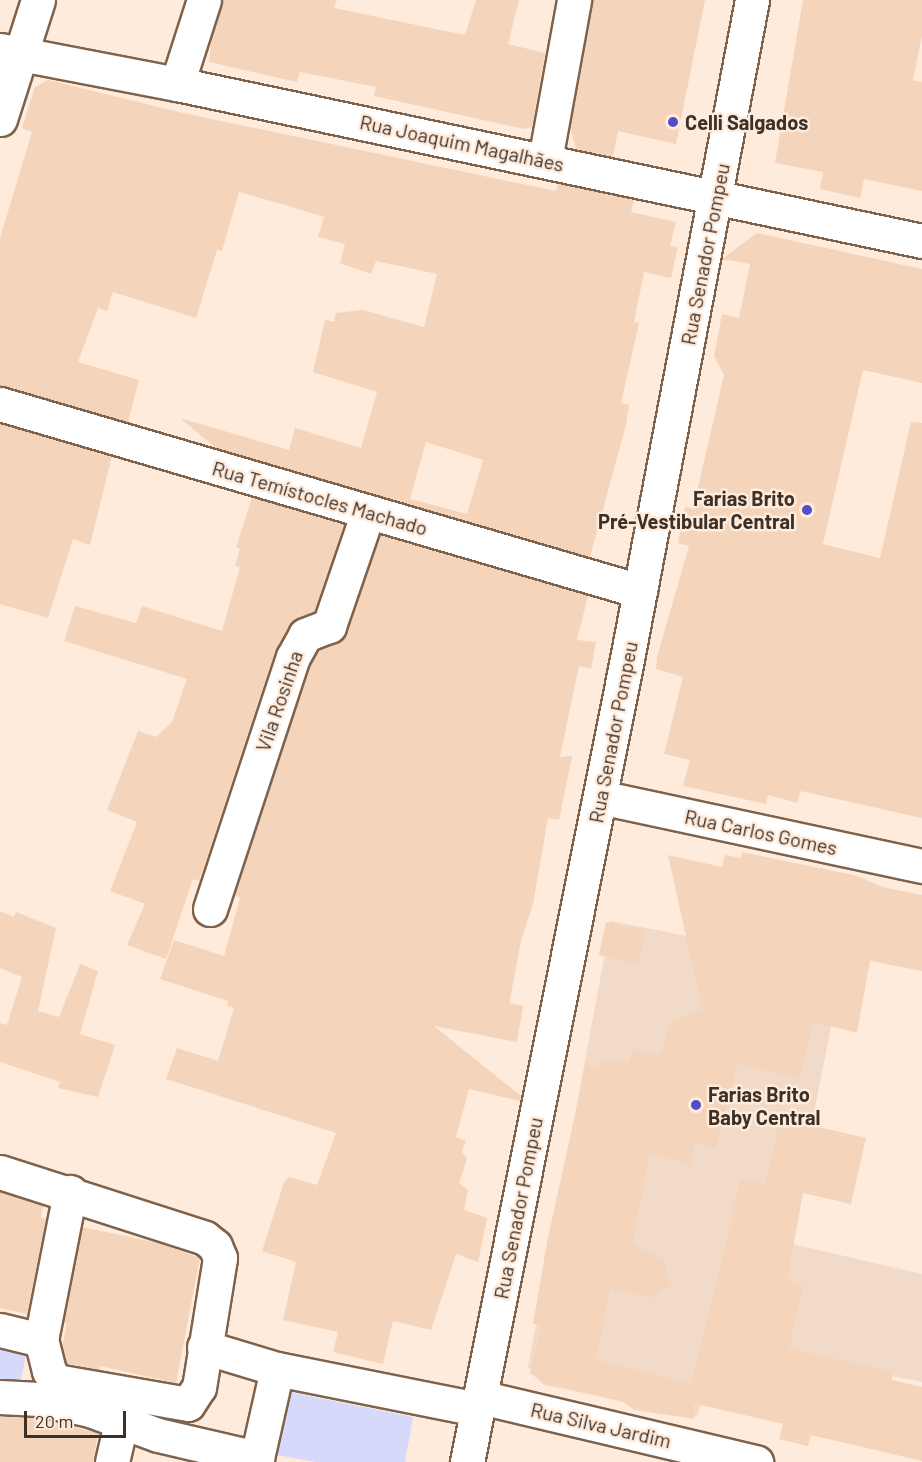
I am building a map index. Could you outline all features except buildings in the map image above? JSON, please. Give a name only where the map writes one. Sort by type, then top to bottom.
[{"type":"street","points":[[0,118],[10,52],[38,0]]},
{"type":"street","points":[[177,84],[204,0]]},
{"type":"street","points":[[545,160],[574,0]]},
{"type":"street","name":"Rua Senador Pompeu","points":[[467,1462],[600,798],[752,0]]},
{"type":"street","name":"Rua Joaquim Magalhães","points":[[10,52],[545,160],[922,241]]},
{"type":"street","name":"Rua Temístocles Machado","points":[[0,405],[640,591]]},
{"type":"street","name":"Vila Rosinha","points":[[210,909],[293,657],[305,635],[326,630],[329,626],[368,512]]},
{"type":"street","name":"Rua Carlos Gomes","points":[[600,798],[922,866]]},
{"type":"street","points":[[0,1172],[70,1192],[205,1238],[215,1246],[219,1270],[204,1347],[199,1387],[188,1404],[56,1381],[49,1371],[41,1340],[70,1192]]},
{"type":"street","points":[[0,1330],[41,1340]]},
{"type":"street","name":"Rua Silva Jardim","points":[[204,1347],[277,1369],[479,1403],[756,1462]]},
{"type":"street","points":[[0,1397],[70,1406],[121,1423],[256,1460],[277,1369]]},
{"type":"street","points":[[112,1462],[121,1423]]},
{"type":"shaded area","name":"Farias Brito Baby Central","points":[[611,921],[843,967],[788,1243],[922,1274],[922,1382],[714,1340],[698,1416],[544,1385],[528,1367]]},
{"type":"shaded area","points":[[0,1339],[28,1345],[21,1381],[0,1383]]},
{"type":"shaded area","points":[[289,1392],[413,1417],[405,1462],[316,1462],[277,1455]]},
{"type":"place","name":"Celli Salgados","points":[[673,122]]},
{"type":"place","name":"Farias Brito Pré-Vestibular Central","points":[[807,510]]},
{"type":"place","name":"Farias Brito Baby Central","points":[[696,1105]]}]
